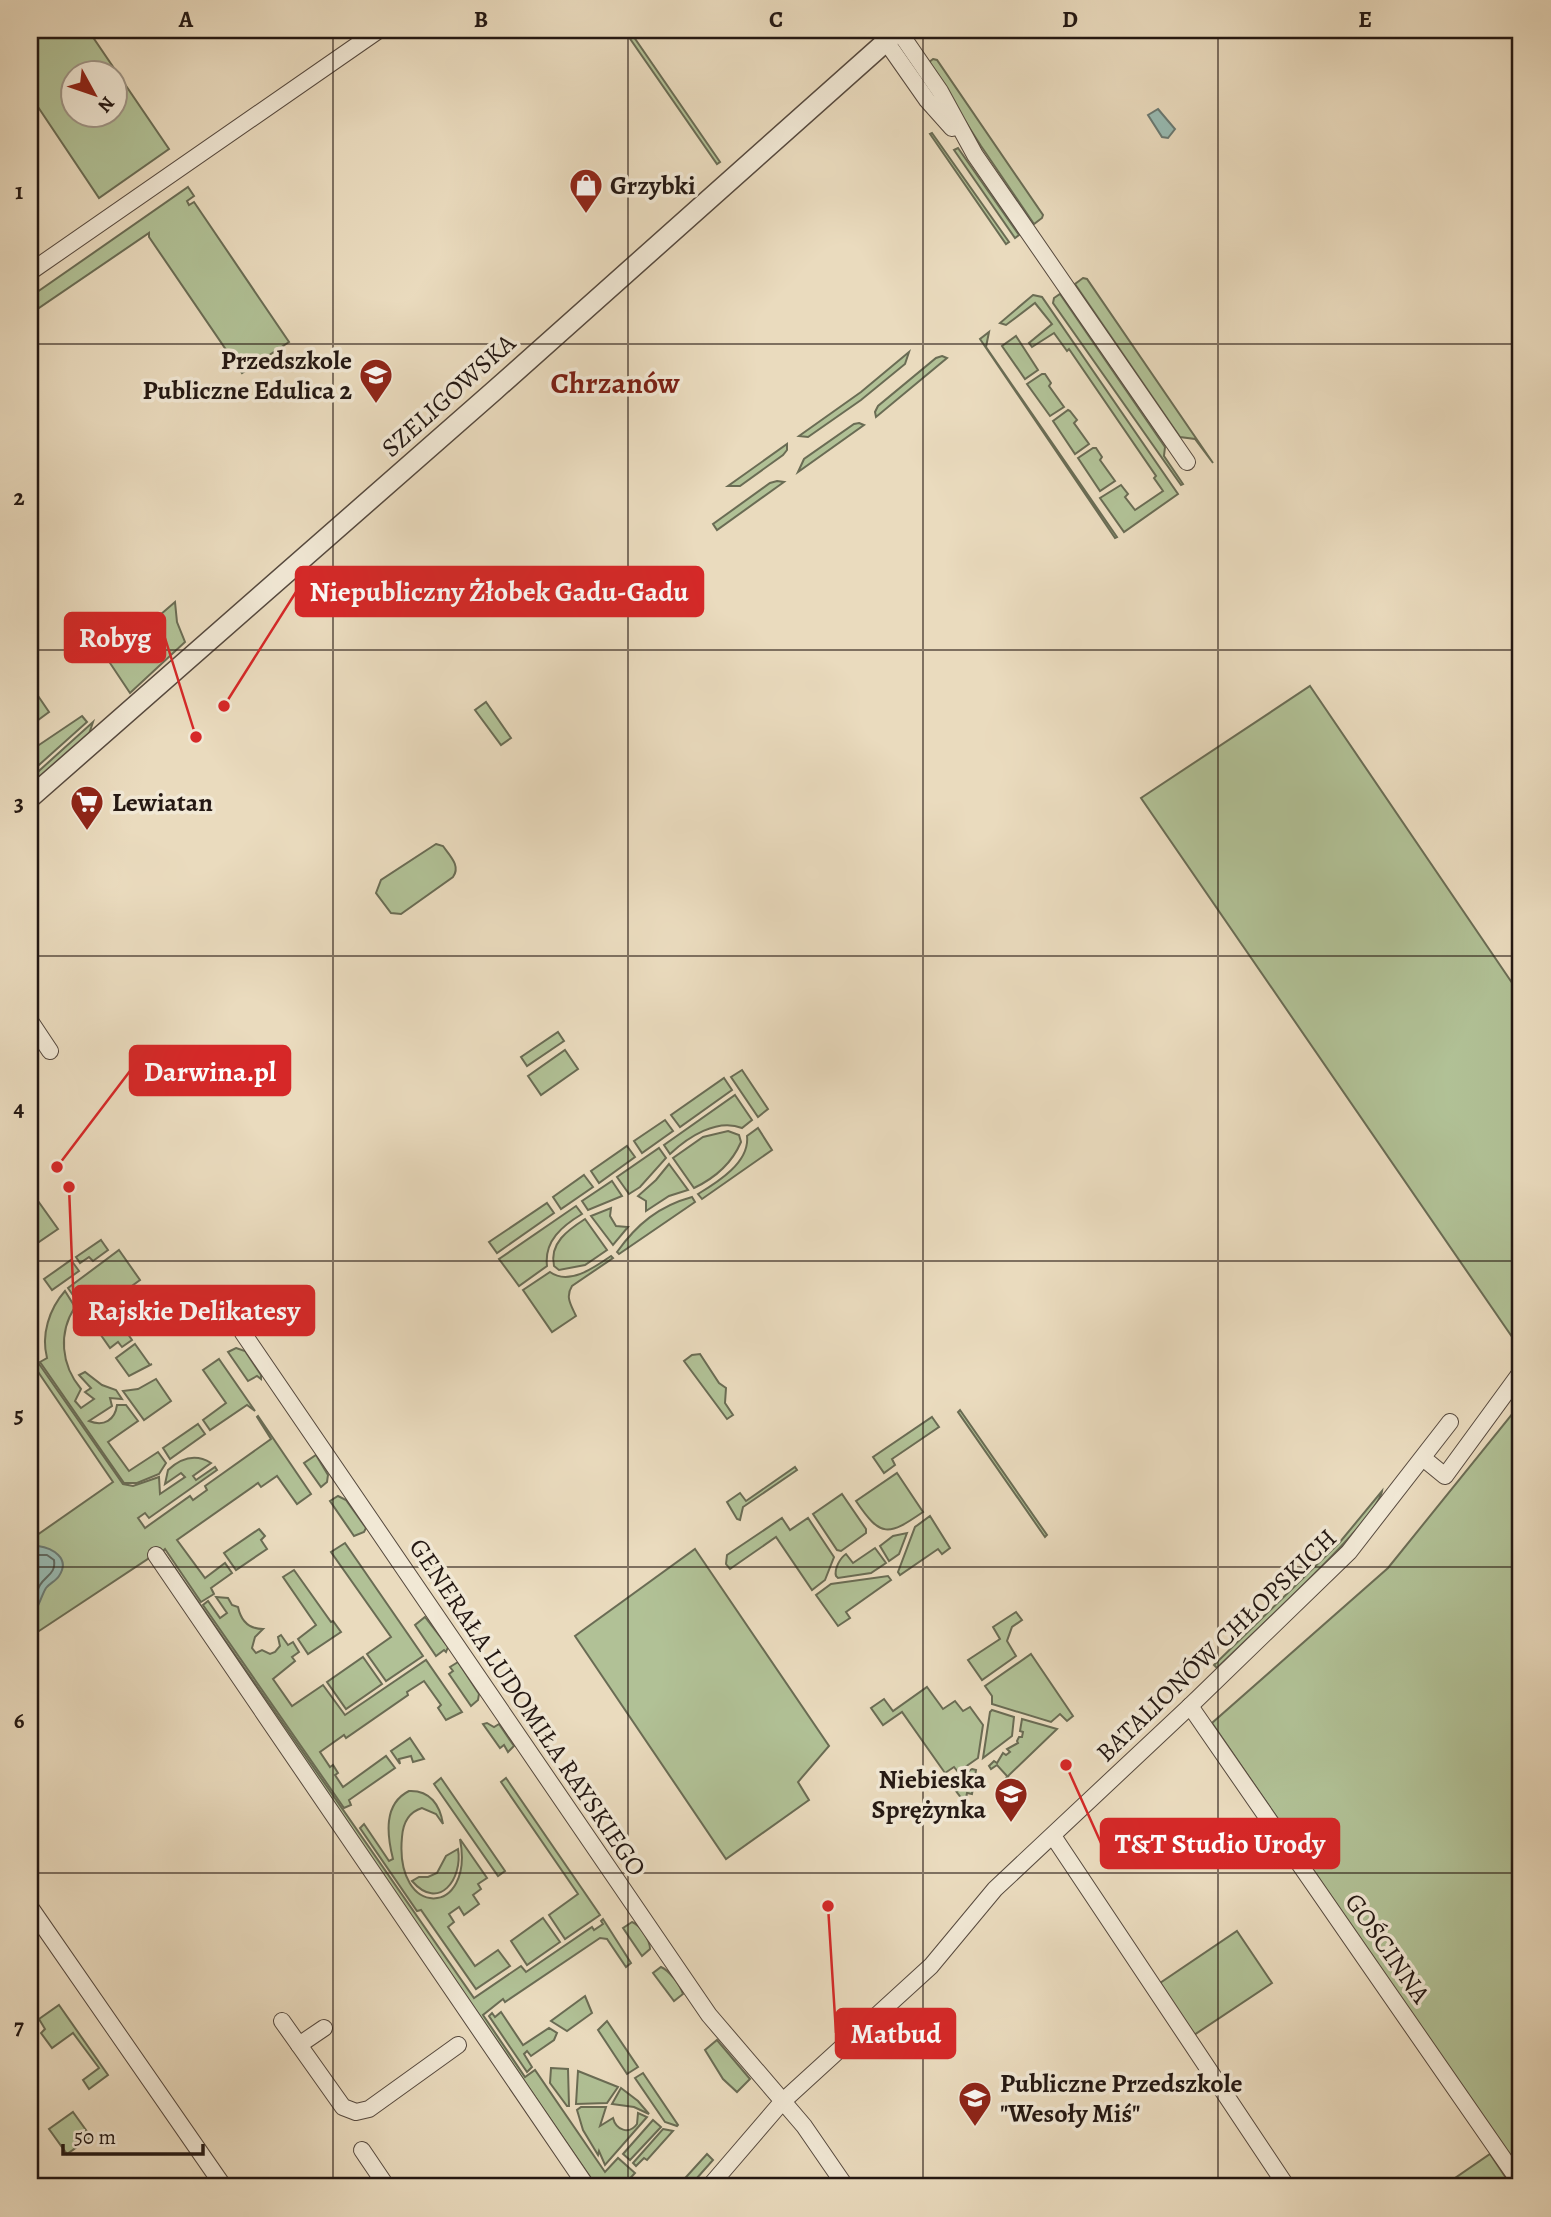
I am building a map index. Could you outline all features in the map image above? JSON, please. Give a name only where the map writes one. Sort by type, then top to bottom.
[{"type":"street","points":[[30,272],[379,30]]},
{"type":"street","points":[[892,32],[940,91],[975,155],[1187,462]]},
{"type":"street","name":"SZELIGOWSKA","points":[[30,798],[495,390],[892,32]]},
{"type":"street","points":[[30,1021],[50,1051]]},
{"type":"street","name":"GENERAŁA LUDOMIŁA RAYSKIEGO","points":[[243,1333],[702,2005],[804,2126],[846,2187]]},
{"type":"street","points":[[1423,1458],[1445,1476],[1521,1372]]},
{"type":"street","name":"BATALIONÓW CHŁOPSKICH","points":[[709,2187],[782,2102],[931,1966],[995,1889],[1349,1552],[1450,1422]]},
{"type":"street","points":[[156,1555],[587,2187]]},
{"type":"street","name":"GOŚCINNA","points":[[1190,1706],[1521,2184]]},
{"type":"street","points":[[1053,1836],[1287,2187]]},
{"type":"street","points":[[30,1907],[224,2187]]},
{"type":"street","points":[[282,2021],[343,2107],[356,2112],[369,2109],[458,2045]]},
{"type":"street","points":[[299,2045],[324,2028]]},
{"type":"street","points":[[362,2150],[387,2187]]},
{"type":"green space","points":[[30,30],[88,30],[108,60],[60,60],[60,130],[130,130],[130,92],[169,149],[99,198],[30,95]]},
{"type":"green space","points":[[624,30],[629,30],[720,162],[717,164]]},
{"type":"green space","points":[[933,59],[937,60],[1043,215],[1034,224],[928,63]]},
{"type":"green space","points":[[932,133],[1009,242],[1006,244],[930,134]]},
{"type":"green space","points":[[958,148],[1019,235],[1015,238],[954,150]]},
{"type":"green space","points":[[188,187],[194,196],[187,201],[189,205],[194,202],[289,342],[242,373],[149,237],[149,233],[30,314],[30,297]]},
{"type":"green space","points":[[1083,278],[1087,279],[1213,463],[1195,439],[1180,437],[1075,284]]},
{"type":"green space","points":[[1060,294],[1165,447],[1164,456],[1183,484],[1181,485],[1053,303],[1054,298]]},
{"type":"green space","points":[[1033,295],[1042,297],[1178,494],[1124,532],[1100,498],[1121,485],[1128,494],[1125,497],[1135,510],[1163,491],[1154,478],[1156,476],[1069,349],[1067,351],[1054,333],[1032,347],[1029,343],[1052,324],[1035,303],[1006,325],[1000,323]]},
{"type":"green space","points":[[989,332],[986,347],[1117,537],[1115,538],[980,339]]},
{"type":"green space","points":[[1016,336],[1038,370],[1025,379],[1002,346]]},
{"type":"green space","points":[[909,352],[905,364],[861,400],[808,437],[799,436],[861,392]]},
{"type":"green space","points":[[936,358],[947,358],[876,417],[878,406]]},
{"type":"green space","points":[[1045,374],[1051,383],[1049,386],[1064,407],[1050,416],[1027,384]]},
{"type":"green space","points":[[1068,410],[1077,420],[1074,423],[1089,444],[1075,454],[1053,421]]},
{"type":"green space","points":[[859,423],[864,425],[798,472],[804,459]]},
{"type":"green space","points":[[787,444],[783,455],[740,486],[728,486]]},
{"type":"green space","points":[[1096,448],[1102,457],[1100,460],[1115,481],[1100,491],[1078,458]]},
{"type":"green space","points":[[784,482],[717,530],[713,524],[770,483]]},
{"type":"green space","points":[[175,602],[177,622],[185,642],[130,693],[108,660]]},
{"type":"green space","points":[[1310,686],[1521,996],[1519,1347],[1141,798]]},
{"type":"green space","points":[[32,687],[49,712],[30,726],[30,689]]},
{"type":"green space","points":[[486,702],[511,738],[501,745],[475,710]]},
{"type":"green space","points":[[82,716],[87,722],[30,773],[30,750]]},
{"type":"green space","points":[[93,722],[89,734],[30,787],[30,779]]},
{"type":"green space","points":[[436,844],[443,846],[454,861],[456,869],[453,877],[401,914],[391,913],[376,893],[381,880]]},
{"type":"green space","points":[[558,1032],[564,1041],[527,1066],[521,1057]]},
{"type":"green space","points":[[565,1050],[578,1069],[541,1095],[528,1076]]},
{"type":"green space","points":[[742,1070],[768,1109],[758,1117],[731,1077]]},
{"type":"green space","points":[[724,1078],[732,1090],[680,1127],[671,1115]]},
{"type":"green space","points":[[735,1095],[752,1120],[742,1128],[723,1125],[703,1131],[670,1154],[664,1145]]},
{"type":"green space","points":[[665,1120],[673,1131],[642,1153],[634,1141]]},
{"type":"green space","points":[[758,1128],[772,1150],[702,1199],[698,1194],[738,1163],[747,1145],[747,1136]]},
{"type":"green space","points":[[728,1131],[739,1135],[741,1142],[733,1157],[709,1180],[694,1188],[673,1158],[703,1137]]},
{"type":"green space","points":[[627,1146],[635,1157],[599,1183],[591,1171]]},
{"type":"green space","points":[[659,1148],[666,1158],[640,1187],[629,1194],[617,1177]]},
{"type":"green space","points":[[669,1164],[688,1190],[669,1196],[646,1211],[646,1201],[638,1196]]},
{"type":"green space","points":[[584,1175],[593,1187],[561,1209],[553,1197]]},
{"type":"green space","points":[[612,1181],[622,1196],[588,1210],[582,1201]]},
{"type":"green space","points":[[30,1194],[58,1229],[30,1248]]},
{"type":"green space","points":[[692,1197],[695,1202],[619,1254],[617,1252],[650,1217],[669,1205]]},
{"type":"green space","points":[[547,1203],[554,1213],[497,1253],[489,1242]]},
{"type":"green space","points":[[576,1206],[582,1214],[551,1242],[547,1266],[519,1286],[499,1259]]},
{"type":"green space","points":[[611,1208],[610,1216],[616,1226],[628,1227],[613,1245],[591,1216]]},
{"type":"green space","points":[[585,1219],[607,1250],[585,1265],[559,1270],[554,1266],[553,1258],[557,1244],[566,1233]]},
{"type":"green space","points":[[101,1240],[108,1250],[93,1261],[89,1257],[80,1263],[76,1257]]},
{"type":"green space","points":[[119,1250],[140,1280],[107,1304],[132,1340],[122,1347],[118,1342],[110,1348],[68,1288]]},
{"type":"green space","points":[[611,1256],[613,1258],[572,1286],[569,1297],[576,1316],[552,1332],[523,1290],[550,1272],[557,1276],[573,1276],[590,1270]]},
{"type":"green space","points":[[71,1260],[79,1271],[52,1290],[44,1279]]},
{"type":"green space","points":[[65,1291],[75,1307],[66,1327],[64,1349],[69,1370],[81,1389],[75,1401],[81,1408],[94,1399],[85,1392],[91,1388],[79,1375],[85,1372],[102,1385],[116,1390],[122,1399],[110,1398],[112,1406],[89,1421],[104,1423],[114,1415],[117,1405],[126,1405],[138,1421],[108,1442],[129,1471],[158,1452],[166,1463],[159,1474],[137,1483],[124,1483],[40,1362],[47,1358],[45,1340],[51,1314]]},
{"type":"green space","points":[[135,1344],[150,1365],[152,1364],[129,1376],[116,1358]]},
{"type":"green space","points":[[236,1348],[245,1351],[261,1379],[257,1376],[248,1381],[228,1352]]},
{"type":"green space","points":[[30,1351],[123,1484],[133,1486],[159,1477],[160,1494],[185,1477],[181,1473],[165,1484],[168,1470],[188,1458],[199,1458],[211,1463],[193,1476],[196,1480],[215,1467],[217,1470],[149,1518],[145,1513],[138,1518],[145,1528],[190,1496],[193,1500],[207,1490],[205,1486],[271,1439],[258,1416],[311,1494],[297,1504],[277,1476],[261,1487],[258,1483],[177,1540],[205,1578],[225,1563],[232,1573],[211,1588],[214,1594],[201,1602],[165,1549],[163,1551],[474,1998],[521,1966],[526,1972],[592,1927],[594,1930],[603,1924],[603,1919],[631,1963],[626,1967],[607,1939],[600,1938],[505,2002],[503,1999],[483,2015],[525,2077],[535,2070],[605,2172],[618,2158],[635,2173],[622,2187],[597,2187],[160,1551],[30,1637],[30,1540],[113,1482],[30,1360]]},
{"type":"green space","points":[[700,1354],[719,1383],[726,1388],[725,1403],[733,1415],[727,1419],[684,1361],[692,1355]]},
{"type":"green space","points":[[219,1359],[255,1411],[247,1405],[210,1430],[203,1420],[226,1403],[203,1370]]},
{"type":"green space","points":[[156,1379],[171,1401],[144,1420],[123,1391],[138,1389]]},
{"type":"green space","points":[[1521,1403],[1521,2173],[1212,1723],[1388,1568]]},
{"type":"green space","points":[[960,1410],[1047,1535],[1045,1537],[958,1412]]},
{"type":"green space","points":[[932,1417],[939,1427],[892,1459],[895,1465],[884,1473],[873,1457]]},
{"type":"green space","points":[[198,1424],[205,1434],[170,1459],[163,1448]]},
{"type":"green space","points":[[316,1455],[328,1475],[327,1482],[321,1487],[304,1463]]},
{"type":"green space","points":[[795,1467],[797,1470],[743,1507],[740,1520],[737,1519],[727,1502],[740,1493],[746,1501]]},
{"type":"green space","points":[[897,1473],[923,1512],[901,1526],[886,1529],[872,1522],[856,1501]]},
{"type":"green space","points":[[1382,1491],[1375,1506],[1335,1553],[1217,1668],[1214,1665],[1340,1542]]},
{"type":"green space","points":[[842,1494],[866,1533],[841,1551],[837,1550],[813,1514]]},
{"type":"green space","points":[[338,1496],[346,1500],[366,1528],[364,1532],[354,1536],[330,1501]]},
{"type":"green space","points":[[930,1516],[950,1548],[942,1554],[938,1549],[900,1575],[898,1572],[915,1527]]},
{"type":"green space","points":[[782,1518],[790,1530],[808,1518],[834,1557],[825,1580],[812,1590],[776,1537],[730,1569],[726,1564],[727,1555]]},
{"type":"green space","points":[[259,1529],[265,1536],[261,1540],[267,1549],[236,1570],[224,1553]]},
{"type":"green space","points":[[907,1533],[899,1554],[889,1561],[880,1546],[893,1536]]},
{"type":"green space","points":[[345,1543],[423,1656],[386,1681],[367,1654],[391,1637],[331,1552]]},
{"type":"green space","points":[[875,1548],[886,1563],[871,1573],[838,1578],[836,1576],[838,1564],[846,1554],[853,1563]]},
{"type":"green space","points":[[695,1549],[829,1746],[798,1782],[809,1800],[726,1859],[575,1636]]},
{"type":"green space","points":[[294,1570],[341,1632],[308,1654],[298,1639],[316,1625],[283,1577]]},
{"type":"green space","points":[[888,1576],[891,1580],[846,1612],[850,1618],[838,1626],[816,1595],[831,1584]]},
{"type":"green space","points":[[216,1597],[228,1598],[232,1605],[238,1607],[246,1623],[263,1629],[255,1637],[252,1648],[256,1653],[262,1650],[270,1654],[275,1652],[280,1646],[278,1637],[281,1635],[288,1645],[293,1642],[299,1652],[292,1657],[295,1661],[273,1679],[292,1706],[323,1685],[345,1715],[426,1660],[462,1712],[446,1720],[438,1708],[441,1705],[424,1681],[346,1738],[344,1735],[320,1752],[330,1767],[333,1765],[338,1773],[335,1775],[343,1787],[386,1756],[395,1768],[349,1800],[351,1805],[344,1808],[203,1605],[208,1601],[220,1618],[227,1613]]},
{"type":"green space","points":[[1016,1612],[1022,1620],[1012,1627],[1007,1641],[1016,1656],[982,1680],[968,1660],[1000,1639],[993,1627]]},
{"type":"green space","points":[[425,1617],[448,1647],[446,1652],[444,1650],[436,1656],[415,1625]]},
{"type":"green space","points":[[1031,1654],[1073,1716],[1067,1721],[1060,1714],[1051,1722],[992,1704],[992,1696],[985,1686]]},
{"type":"green space","points":[[363,1657],[382,1684],[346,1709],[327,1682]]},
{"type":"green space","points":[[458,1662],[479,1694],[478,1700],[471,1706],[449,1674],[453,1671],[450,1667]]},
{"type":"green space","points":[[927,1687],[943,1709],[955,1701],[963,1711],[970,1707],[983,1725],[978,1758],[958,1772],[954,1767],[945,1773],[902,1712],[883,1725],[871,1708],[884,1699],[893,1711]]},
{"type":"green space","points":[[992,1710],[1014,1717],[1012,1736],[983,1758],[990,1712]]},
{"type":"green space","points":[[1022,1719],[1057,1729],[1005,1782],[1007,1776],[997,1765],[991,1769],[989,1766],[994,1761],[997,1763],[1003,1753],[1006,1755],[1010,1752],[1007,1749],[1018,1743],[1023,1732],[1020,1731]]},
{"type":"green space","points":[[483,1724],[494,1727],[499,1724],[514,1746],[508,1752],[504,1745],[500,1748]]},
{"type":"green space","points":[[410,1738],[424,1759],[413,1762],[411,1756],[399,1759],[400,1764],[391,1751]]},
{"type":"green space","points":[[972,1769],[976,1770],[972,1794],[967,1793],[965,1803],[950,1783]]},
{"type":"green space","points":[[441,1778],[505,1871],[498,1876],[434,1784]]},
{"type":"green space","points":[[506,1778],[600,1915],[565,1939],[549,1915],[578,1894],[501,1782]]},
{"type":"green space","points":[[409,1791],[423,1793],[433,1800],[443,1824],[436,1814],[422,1808],[408,1819],[402,1837],[403,1864],[410,1883],[421,1895],[434,1898],[446,1895],[456,1883],[461,1865],[460,1839],[487,1878],[478,1884],[481,1889],[473,1895],[479,1904],[464,1915],[459,1907],[449,1914],[454,1922],[448,1927],[475,1966],[498,1950],[510,1966],[476,1989],[421,1910],[417,1911],[360,1828],[364,1824],[389,1861],[393,1859],[389,1840],[391,1812],[401,1797]]},
{"type":"green space","points":[[458,1849],[457,1871],[447,1888],[431,1893],[422,1890],[412,1881],[437,1873],[446,1856]]},
{"type":"green space","points":[[543,1918],[560,1942],[527,1965],[511,1941]]},
{"type":"green space","points":[[632,1922],[641,1929],[650,1945],[650,1949],[642,1956],[623,1928]]},
{"type":"green space","points":[[1237,1931],[1272,1983],[1194,2035],[1160,1983]]},
{"type":"green space","points":[[661,1967],[674,1979],[683,1994],[674,2001],[653,1973]]},
{"type":"green space","points":[[585,1996],[592,2013],[567,2031],[551,2021]]},
{"type":"green space","points":[[59,2005],[108,2075],[89,2089],[83,2080],[99,2068],[73,2033],[52,2048],[41,2033],[45,2029],[39,2019]]},
{"type":"green space","points":[[501,2012],[523,2045],[549,2028],[557,2033],[554,2040],[531,2056],[527,2051],[524,2054],[532,2067],[527,2072],[489,2016],[492,2013],[495,2017]]},
{"type":"green space","points":[[607,2021],[638,2067],[627,2074],[598,2030]]},
{"type":"green space","points":[[717,2040],[750,2079],[737,2092],[723,2079],[705,2050]]},
{"type":"green space","points":[[551,2068],[568,2069],[569,2106],[550,2083]]},
{"type":"green space","points":[[578,2071],[618,2087],[607,2103],[576,2104]]},
{"type":"green space","points":[[643,2073],[677,2126],[665,2122],[635,2078]]},
{"type":"green space","points":[[621,2088],[649,2114],[634,2107],[612,2104]]},
{"type":"green space","points":[[581,2107],[606,2107],[600,2126],[613,2118],[623,2130],[637,2124],[638,2113],[647,2117],[605,2165],[599,2151],[598,2155],[583,2130],[577,2110]]},
{"type":"green space","points":[[73,2112],[91,2137],[67,2154],[49,2129]]},
{"type":"green space","points":[[653,2120],[661,2127],[630,2160],[623,2154]]},
{"type":"green space","points":[[663,2129],[673,2131],[647,2160],[644,2158],[636,2166],[633,2163]]},
{"type":"green space","points":[[707,2154],[713,2160],[689,2187],[677,2187]]},
{"type":"green space","points":[[1490,2154],[1512,2187],[1442,2187]]},
{"type":"water","points":[[1158,109],[1175,129],[1168,138],[1162,137],[1148,115]]},
{"type":"water","points":[[38,1546],[54,1552],[63,1564],[59,1576],[46,1588],[30,1618],[30,1548]]},
{"type":"place","name":"Grzybki","points":[[586,215]]},
{"type":"place","name":"Przedszkole Publiczne Edulica 2","points":[[376,405]]},
{"type":"place","name":"Niepubliczny Żłobek Gadu-Gadu","points":[[224,706]]},
{"type":"place","name":"Robyg","points":[[196,737]]},
{"type":"place","name":"Lewiatan","points":[[87,832]]},
{"type":"place","name":"Darwina.pl","points":[[57,1167]]},
{"type":"place","name":"Rajskie Delikatesy","points":[[69,1187]]},
{"type":"place","name":"T&T Studio Urody","points":[[1066,1765]]},
{"type":"place","name":"Niebieska Sprężynka","points":[[1011,1824]]},
{"type":"place","name":"Matbud","points":[[828,1906]]},
{"type":"place","name":"Publiczne Przedszkole \"Wesoły Miś\"","points":[[975,2128]]},
{"type":"district","name":"Chrzanów","points":[[615,383]]}]
